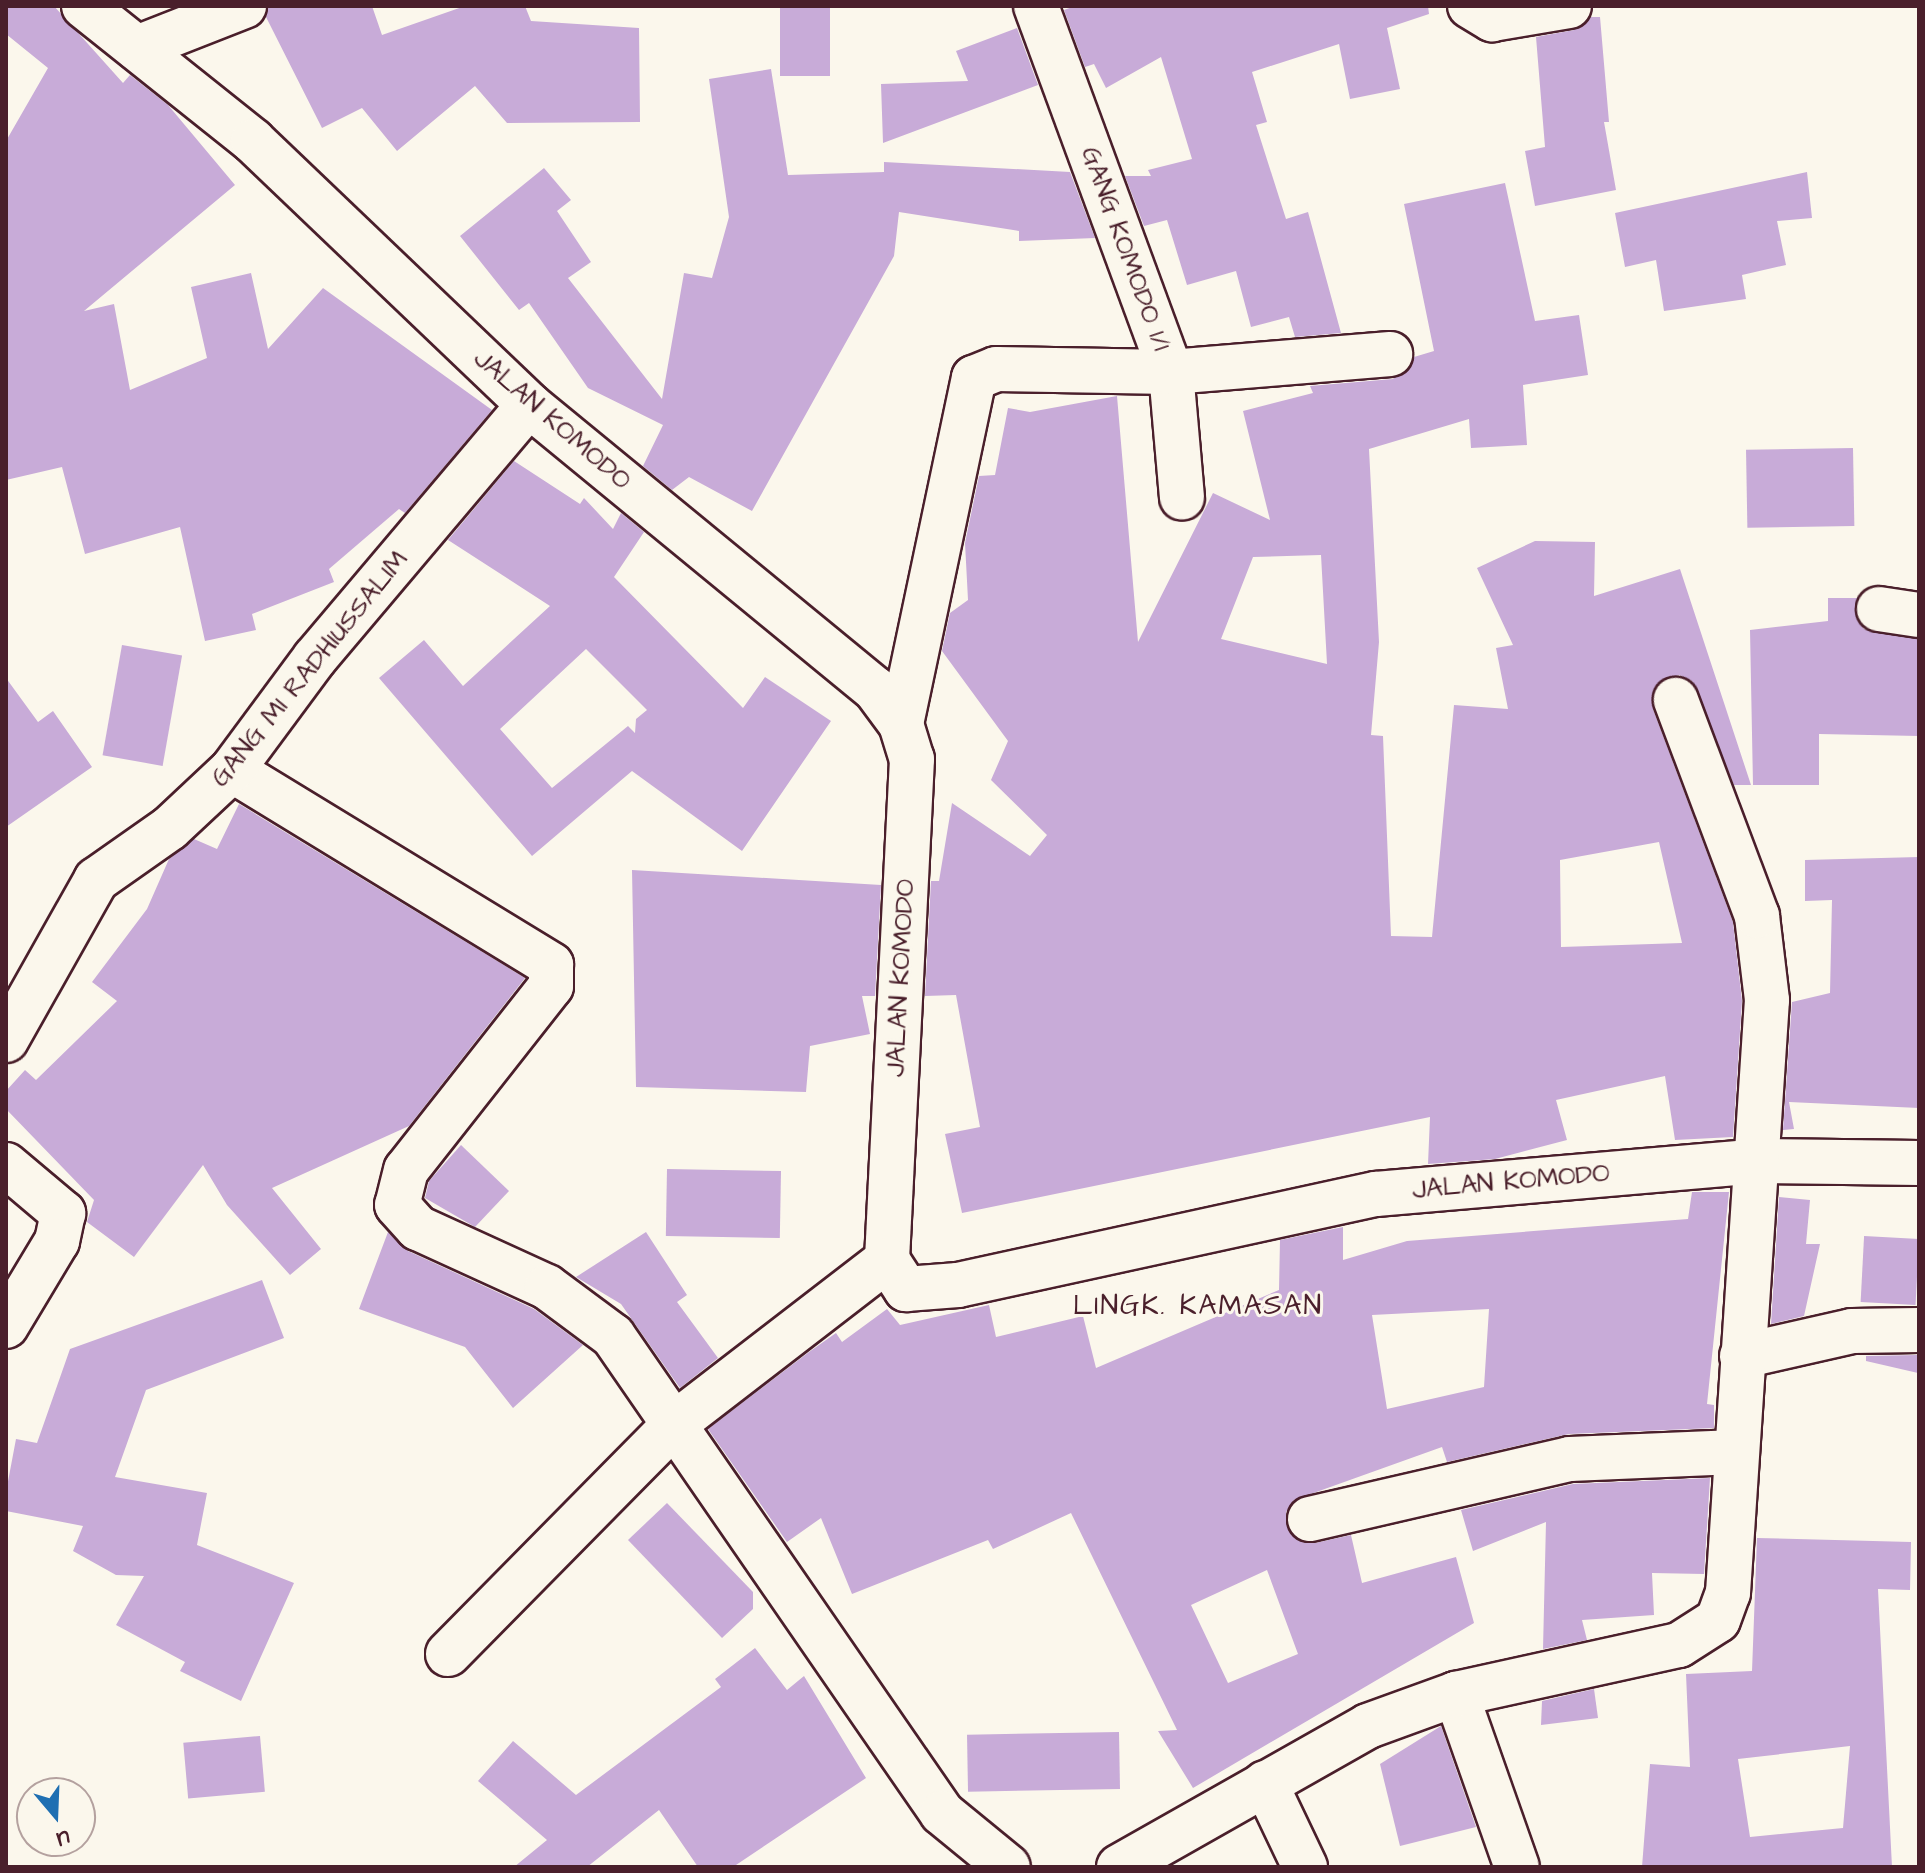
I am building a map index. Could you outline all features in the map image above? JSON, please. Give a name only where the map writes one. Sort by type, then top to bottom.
[{"type":"street","name":"JALAN KOMODO","points":[[84,6],[253,141],[529,405],[875,689],[901,724],[912,759],[887,1260],[897,1283],[921,1293],[1376,1194],[1759,1161],[1919,1163]]},
{"type":"street","points":[[137,48],[244,6]]},
{"type":"street","name":"GANG KOMODO 1/1","points":[[1036,6],[1171,372],[1182,498]]},
{"type":"street","points":[[1470,6],[1492,19],[1569,6]]},
{"type":"street","points":[[901,724],[974,378],[996,369],[1171,372],[1390,354]]},
{"type":"street","name":"GANG MI RADHIUSSALIM","points":[[6,1040],[96,880],[170,828],[232,770],[315,658],[529,405]]},
{"type":"street","points":[[1119,1867],[1368,1726],[1456,1694],[1679,1645],[1718,1620],[1728,1593],[1742,1356],[1768,1067],[1757,916],[1676,700]]},
{"type":"street","points":[[232,770],[551,965],[551,986],[406,1170],[397,1205],[418,1228],[547,1287],[613,1336],[678,1421],[942,1813],[1008,1867]]},
{"type":"street","points":[[6,1165],[63,1213],[57,1241],[6,1326]]},
{"type":"street","points":[[448,1654],[678,1421],[887,1260]]},
{"type":"street","points":[[1742,1356],[1852,1331],[1919,1330]]},
{"type":"street","points":[[1310,1519],[1570,1459],[1736,1452]]},
{"type":"street","points":[[1456,1694],[1517,1867]]},
{"type":"street","points":[[1265,1783],[1305,1867]]},
{"type":"building","points":[[6,6],[54,6],[123,83],[130,75],[168,105],[235,185],[84,311],[114,304],[130,390],[207,358],[191,287],[251,273],[268,349],[323,288],[492,410],[405,513],[399,509],[329,569],[334,582],[252,614],[256,630],[205,641],[180,527],[85,554],[62,467],[6,480],[6,141],[48,68],[6,34]]},
{"type":"building","points":[[268,6],[372,6],[382,35],[465,6],[525,6],[531,21],[639,28],[640,122],[507,123],[475,86],[397,151],[362,108],[322,128],[266,17]]},
{"type":"building","points":[[780,6],[830,6],[830,76],[780,76]]},
{"type":"building","points":[[1075,6],[1428,6],[1429,14],[1387,28],[1400,89],[1350,99],[1339,44],[1252,72],[1267,122],[1256,125],[1286,219],[1308,212],[1341,333],[1295,337],[1289,317],[1251,327],[1236,271],[1187,285],[1167,220],[1144,226],[1125,176],[1151,176],[1148,170],[1192,159],[1161,57],[1106,88],[1094,64],[1085,67],[1064,10]]},
{"type":"building","points":[[1591,17],[1600,17],[1609,122],[1604,122],[1616,190],[1535,206],[1525,151],[1545,147],[1536,37],[1574,30]]},
{"type":"building","points":[[1017,28],[1038,85],[883,143],[881,84],[968,81],[956,51]]},
{"type":"building","points":[[771,69],[788,175],[884,172],[884,162],[1070,172],[1095,238],[1019,241],[1019,231],[899,212],[894,256],[752,511],[689,477],[672,490],[643,466],[663,425],[588,388],[529,303],[519,310],[460,236],[544,168],[571,200],[557,211],[591,262],[568,278],[662,399],[684,273],[712,278],[729,217],[709,79]]},
{"type":"building","points":[[1807,172],[1812,218],[1777,221],[1786,265],[1742,275],[1746,299],[1664,311],[1656,260],[1625,267],[1615,213]]},
{"type":"building","points":[[1505,183],[1535,321],[1579,315],[1588,375],[1523,385],[1527,445],[1471,448],[1469,419],[1369,449],[1379,642],[1371,735],[1383,736],[1391,936],[1432,937],[1454,705],[1508,709],[1496,648],[1513,645],[1477,568],[1535,541],[1595,542],[1594,596],[1680,569],[1751,785],[1734,785],[1692,681],[1679,675],[1657,684],[1653,709],[1733,922],[1742,1001],[1733,1137],[1675,1140],[1665,1076],[1556,1100],[1567,1140],[1495,1159],[1428,1164],[1430,1117],[962,1213],[945,1134],[980,1127],[956,995],[925,996],[931,881],[939,881],[952,803],[1030,856],[1047,835],[991,780],[1008,741],[942,651],[950,613],[968,600],[965,543],[979,476],[995,475],[1008,408],[1030,412],[1117,396],[1138,642],[1213,493],[1270,520],[1243,411],[1313,393],[1310,386],[1393,379],[1414,357],[1434,351],[1404,204]],"holes":[[[1321,555],[1327,664],[1221,639],[1253,557]],[[1659,842],[1682,943],[1561,947],[1560,860]]]},
{"type":"building","points":[[1853,448],[1854,526],[1747,528],[1746,450]]},
{"type":"building","points":[[514,461],[580,504],[584,498],[613,529],[621,513],[644,532],[614,577],[743,708],[765,677],[831,721],[742,851],[632,771],[532,856],[379,678],[424,640],[463,686],[550,606],[448,540]],"holes":[[[586,649],[647,710],[636,719],[635,733],[628,726],[552,788],[500,729]]]},
{"type":"building","points":[[1828,598],[1858,598],[1856,617],[1864,629],[1919,639],[1919,736],[1819,734],[1819,785],[1753,785],[1750,630],[1828,621]]},
{"type":"building","points":[[122,645],[182,656],[163,766],[103,755]]},
{"type":"building","points":[[6,678],[38,722],[53,711],[92,767],[6,827]]},
{"type":"building","points":[[239,804],[525,978],[409,1126],[272,1188],[321,1249],[290,1275],[227,1205],[203,1165],[134,1257],[87,1222],[94,1200],[6,1109],[6,1091],[25,1070],[36,1080],[117,1001],[92,982],[147,909],[169,859],[194,839],[217,849]]},
{"type":"building","points":[[1919,857],[1919,1108],[1789,1102],[1794,1129],[1783,1130],[1792,1002],[1830,993],[1832,900],[1805,901],[1805,860]]},
{"type":"building","points":[[632,870],[881,885],[875,996],[862,996],[870,1034],[810,1046],[806,1092],[636,1087]]},
{"type":"building","points":[[461,1145],[509,1191],[475,1227],[425,1198],[429,1181]]},
{"type":"building","points":[[667,1169],[781,1171],[780,1238],[666,1236]]},
{"type":"building","points":[[1692,1192],[1729,1192],[1707,1404],[1714,1405],[1714,1428],[1569,1434],[1447,1462],[1442,1447],[1294,1500],[1286,1512],[1291,1535],[1315,1543],[1351,1535],[1362,1583],[1456,1557],[1474,1623],[1193,1788],[1158,1731],[1177,1730],[1071,1513],[993,1549],[988,1540],[852,1594],[821,1518],[787,1542],[708,1429],[836,1333],[842,1342],[887,1309],[900,1325],[989,1305],[996,1337],[1083,1316],[1096,1368],[1279,1290],[1280,1240],[1343,1227],[1343,1260],[1407,1241],[1688,1219]],"holes":[[[1489,1309],[1484,1387],[1387,1409],[1372,1315]],[[1267,1570],[1298,1654],[1228,1683],[1191,1605]]]},
{"type":"building","points":[[1779,1197],[1810,1200],[1806,1244],[1820,1244],[1804,1316],[1771,1324]]},
{"type":"building","points":[[388,1232],[408,1251],[534,1309],[583,1345],[513,1408],[465,1347],[359,1309]]},
{"type":"building","points":[[646,1232],[687,1295],[677,1302],[718,1358],[680,1388],[621,1304],[576,1277]]},
{"type":"building","points":[[1864,1236],[1919,1239],[1916,1305],[1861,1302]]},
{"type":"building","points":[[262,1280],[284,1338],[146,1390],[115,1477],[207,1493],[197,1545],[294,1583],[241,1701],[180,1671],[185,1662],[116,1625],[144,1576],[116,1575],[73,1551],[83,1526],[6,1511],[6,1492],[16,1439],[37,1443],[70,1349]]},
{"type":"building","points":[[1917,1355],[1918,1373],[1866,1361],[1866,1356]]},
{"type":"building","points":[[1710,1478],[1704,1574],[1652,1573],[1654,1615],[1582,1620],[1587,1640],[1543,1649],[1546,1522],[1473,1551],[1461,1510],[1573,1484]]},
{"type":"building","points":[[667,1503],[753,1592],[753,1609],[722,1638],[628,1540]]},
{"type":"building","points":[[1757,1538],[1911,1542],[1910,1590],[1878,1589],[1892,1867],[1642,1867],[1650,1764],[1690,1767],[1686,1674],[1752,1671]],"holes":[[[1850,1746],[1843,1828],[1750,1837],[1738,1759]]]},
{"type":"building","points":[[755,1648],[787,1690],[804,1676],[866,1778],[733,1867],[698,1867],[659,1810],[587,1867],[514,1867],[547,1840],[478,1781],[513,1741],[576,1795],[721,1687],[715,1679]]},
{"type":"building","points":[[1594,1689],[1598,1718],[1541,1725],[1542,1701]]},
{"type":"building","points":[[1441,1726],[1476,1827],[1400,1846],[1380,1764]]},
{"type":"building","points":[[1119,1732],[1120,1789],[968,1792],[967,1735]]},
{"type":"building","points":[[260,1736],[265,1792],[188,1798],[183,1743]]},
{"type":"district","name":"LINGK. KAMASAN","points":[[1198,1306]]}]
